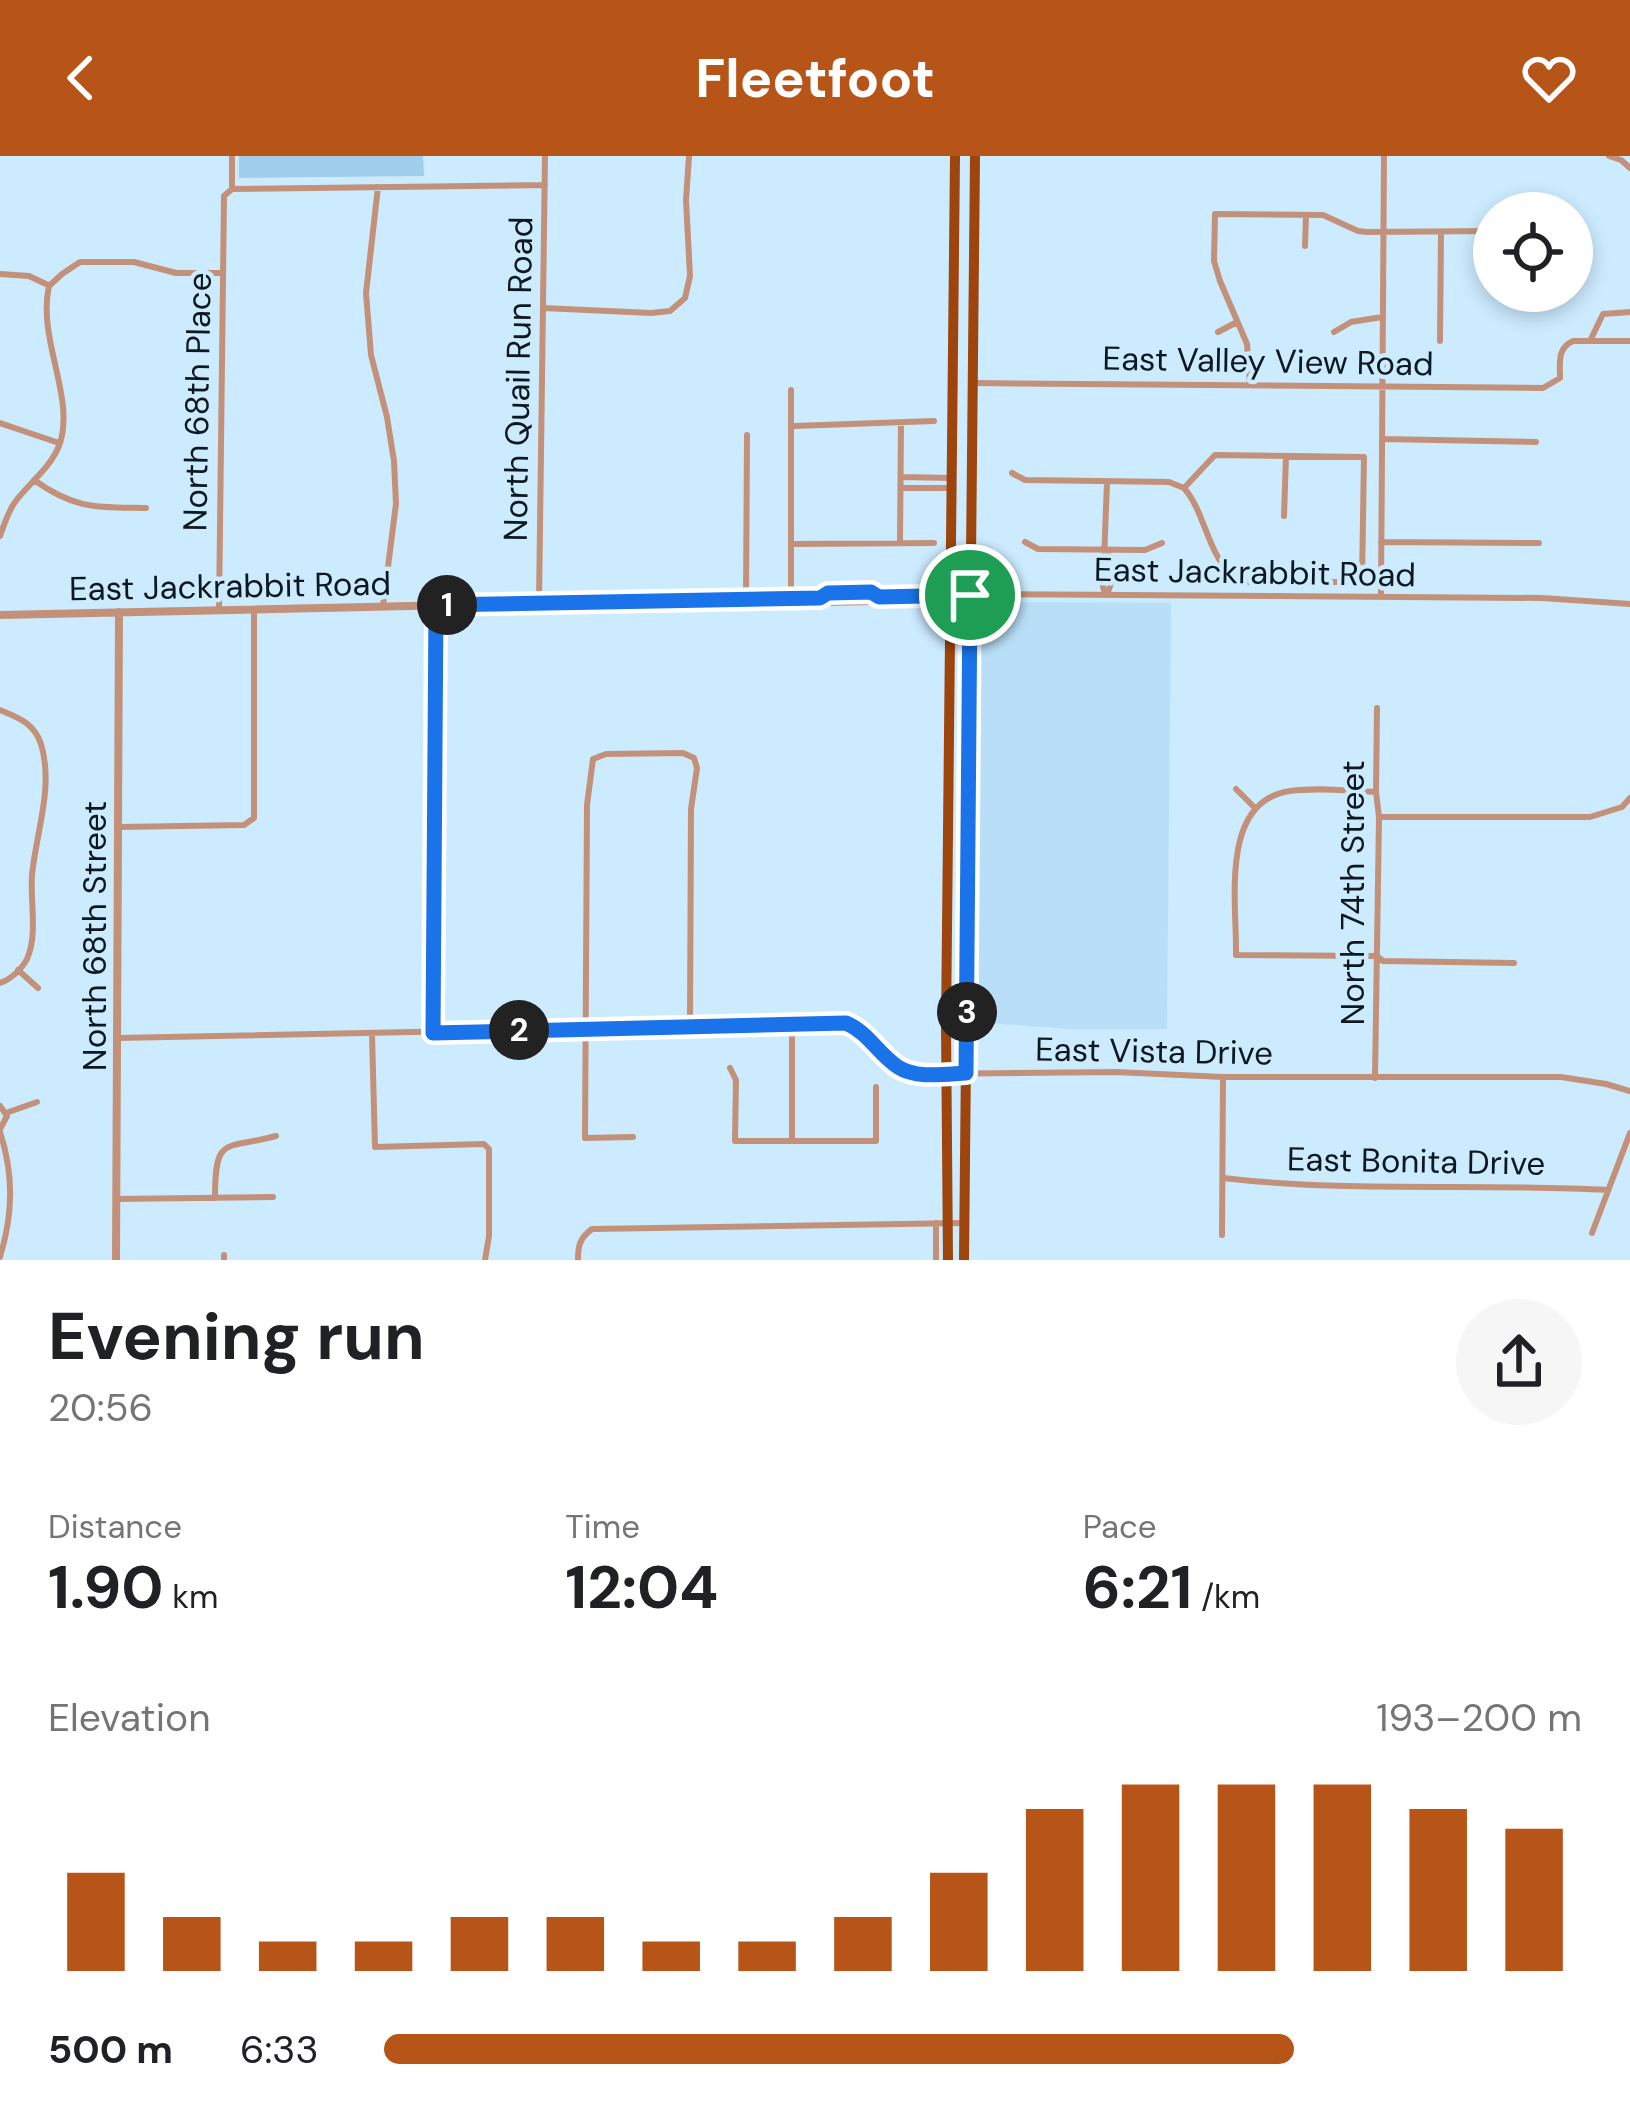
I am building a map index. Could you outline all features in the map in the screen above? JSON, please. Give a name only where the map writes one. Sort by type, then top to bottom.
[{"type":"main road","points":[[948,1260],[942,1223],[955,156]]},
{"type":"main road","points":[[964,1260],[975,156]]},
{"type":"main road","points":[[948,764],[969,764]]},
{"type":"main road","points":[[949,815],[968,818]]},
{"type":"street","points":[[232,156],[232,189],[545,185]]},
{"type":"street","name":"North Quail Run Road","points":[[539,602],[545,156]]},
{"type":"street","points":[[543,308],[651,314],[670,311],[685,298],[690,276],[689,156]]},
{"type":"street","points":[[1381,597],[1384,156]]},
{"type":"street","points":[[1609,156],[1630,168]]},
{"type":"street","points":[[378,187],[366,293],[371,355],[394,461],[396,504],[383,606]]},
{"type":"street","name":"North 68th Place","points":[[220,610],[224,196],[232,189]]},
{"type":"street","points":[[1250,385],[1247,344],[1214,261],[1215,214],[1330,216],[1358,231],[1473,231]]},
{"type":"street","points":[[1305,245],[1306,215]]},
{"type":"street","points":[[1439,341],[1441,232]]},
{"type":"street","points":[[0,536],[13,506],[60,444],[64,417],[45,305],[49,286],[80,262],[134,262],[176,273],[222,273]]},
{"type":"street","points":[[0,274],[29,276],[49,286]]},
{"type":"street","points":[[1630,312],[1603,314],[1590,341],[1630,341]]},
{"type":"street","points":[[1334,332],[1351,322],[1382,317]]},
{"type":"street","points":[[1218,332],[1237,322]]},
{"type":"street","name":"East Valley View Road","points":[[973,382],[1543,388],[1560,378],[1565,344],[1590,341]]},
{"type":"street","points":[[791,390],[791,598]]},
{"type":"street","points":[[792,426],[934,421]]},
{"type":"street","points":[[0,423],[60,444]]},
{"type":"street","points":[[900,542],[901,423]]},
{"type":"street","points":[[746,598],[747,435]]},
{"type":"street","points":[[1382,439],[1536,442]]},
{"type":"street","points":[[1012,473],[1025,480],[1169,482],[1193,498],[1232,575],[1249,581],[1362,582],[1364,457],[1215,455],[1184,488]]},
{"type":"street","points":[[1284,516],[1286,456]]},
{"type":"street","points":[[901,477],[952,483]]},
{"type":"street","points":[[34,480],[57,496],[86,507],[146,508]]},
{"type":"street","points":[[1106,595],[1112,568],[1106,550],[1107,482]]},
{"type":"street","points":[[901,488],[952,483]]},
{"type":"street","points":[[1025,542],[1038,549],[1106,550],[1145,550],[1162,543]]},
{"type":"street","points":[[1381,542],[1539,543]]},
{"type":"street","points":[[792,544],[934,543]]},
{"type":"street","name":"East Jackrabbit Road","points":[[0,615],[746,598],[820,598],[826,602],[970,595],[1561,599],[1630,604]]},
{"type":"street","points":[[433,1033],[436,605]]},
{"type":"street","points":[[118,826],[244,825],[254,818],[254,609]]},
{"type":"street","name":"North 68th Street","points":[[116,1260],[119,612]]},
{"type":"street","name":"North 74th Street","points":[[1375,1078],[1377,708]]},
{"type":"street","points":[[0,710],[29,722],[41,744],[45,779],[32,872],[27,959],[8,981],[0,983]]},
{"type":"street","points":[[633,1137],[585,1138],[587,805],[593,759],[607,754],[683,752],[694,758],[698,768],[691,809],[690,1025]]},
{"type":"street","points":[[1236,789],[1254,807]]},
{"type":"street","points":[[1376,792],[1288,791],[1254,807],[1240,836],[1236,955],[1514,963]]},
{"type":"street","points":[[1379,817],[1590,818],[1622,807],[1630,798]]},
{"type":"street","points":[[18,970],[38,988]]},
{"type":"street","name":"East Vista Drive","points":[[117,1038],[846,1023],[865,1034],[899,1068],[918,1073],[1561,1077],[1630,1091]]},
{"type":"street","points":[[792,1024],[793,1142]]},
{"type":"street","points":[[372,1034],[375,1147],[484,1144],[489,1149],[489,1237],[484,1260]]},
{"type":"street","points":[[730,1068],[736,1081],[736,1142],[876,1142],[876,1087]]},
{"type":"street","points":[[1222,1234],[1223,1077]]},
{"type":"street","points":[[0,1256],[12,1192],[0,1130],[6,1121],[3,1109],[37,1102]]},
{"type":"street","points":[[1592,1233],[1630,1132]]},
{"type":"street","points":[[215,1198],[219,1154],[232,1144],[276,1136]]},
{"type":"street","name":"East Bonita Drive","points":[[1223,1178],[1326,1185],[1608,1190]]},
{"type":"street","points":[[116,1199],[273,1197]]},
{"type":"street","points":[[936,1260],[942,1223]]},
{"type":"street","points":[[578,1260],[578,1245],[592,1229],[964,1223]]},
{"type":"shaded area","points":[[239,156],[423,156],[424,176],[239,178]]},
{"type":"shaded area","points":[[989,602],[1171,603],[1167,1029],[974,1022],[979,618]]},
{"type":"route","points":[[871,592],[879,597],[970,595],[966,1073],[905,1071],[846,1023],[433,1033],[436,605],[820,598],[828,593],[871,592]]}]
